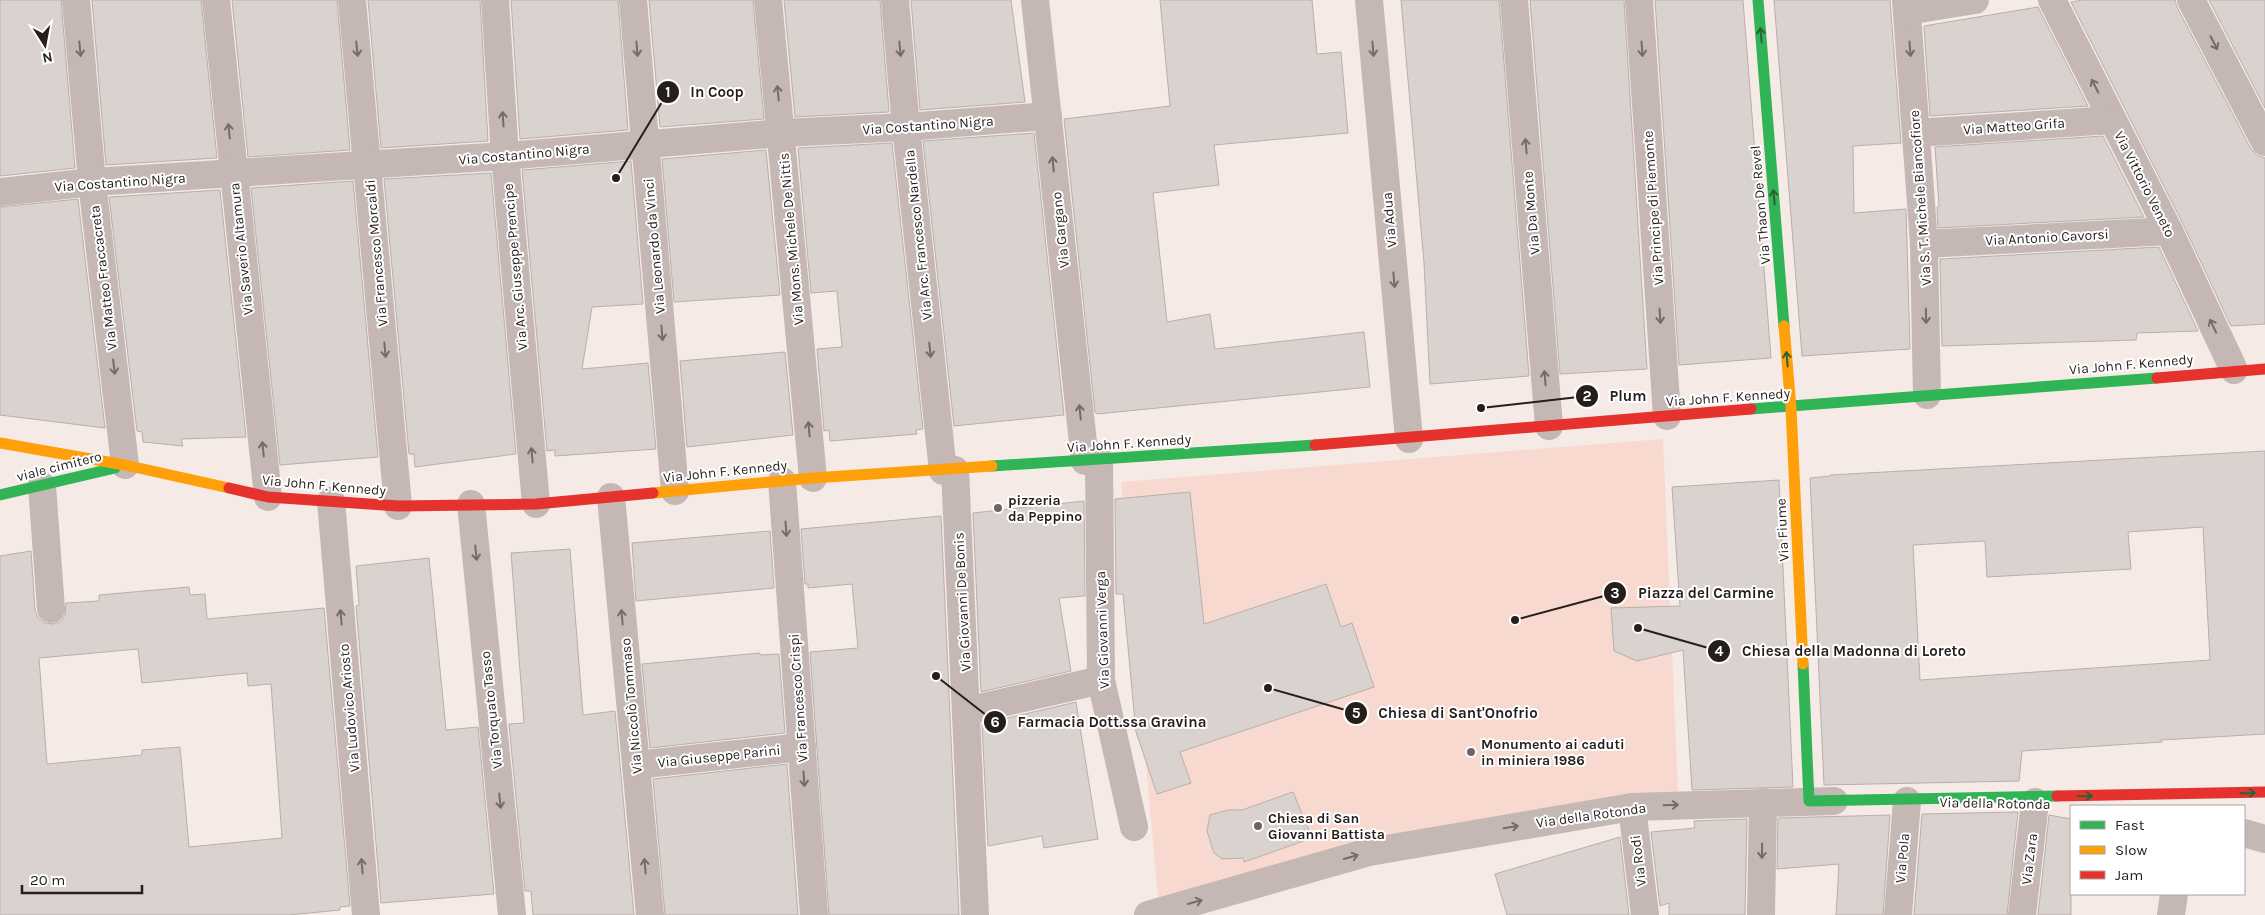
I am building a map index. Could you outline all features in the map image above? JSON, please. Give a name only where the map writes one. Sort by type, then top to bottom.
[{"type":"main road","name":"Via Thaon De Revel","points":[[1758,0],[1791,408]]},
{"type":"main road","name":"Via John F. Kennedy","points":[[0,443],[125,465],[268,497],[398,506],[536,504],[813,478],[1409,439],[1667,416],[1791,408],[1927,395],[2265,369]]},
{"type":"main road","name":"Via Fiume","points":[[1791,408],[1809,801]]},
{"type":"main road","name":"viale cimitero","points":[[0,495],[125,465]]},
{"type":"main road","points":[[1809,801],[2265,792]]},
{"type":"street","name":"Via Matteo Fraccacreta","points":[[76,0],[92,182],[125,465]]},
{"type":"street","name":"Via Saverio Altamura","points":[[216,0],[268,497]]},
{"type":"street","name":"Via Francesco Morcaldi","points":[[352,0],[369,165],[398,506]]},
{"type":"street","name":"Via Arc. Giuseppe Prencipe","points":[[495,0],[505,156],[536,504]]},
{"type":"street","name":"Via Leonardo da Vinci","points":[[633,0],[676,491]]},
{"type":"street","name":"Via Mons. Michele De Nittis","points":[[768,0],[813,478]]},
{"type":"street","name":"Via Arc. Francesco Nardella","points":[[895,0],[906,127],[949,470]]},
{"type":"street","name":"Via Gargano","points":[[1035,0],[1092,460]]},
{"type":"street","name":"Via Adua","points":[[1369,0],[1409,439]]},
{"type":"street","name":"Via Da Monte","points":[[1514,0],[1549,426]]},
{"type":"street","name":"Via Principe di Piemonte","points":[[1639,0],[1667,416]]},
{"type":"street","points":[[1906,6],[1975,0]]},
{"type":"street","name":"Via Vittorio Veneto","points":[[2052,0],[2169,231],[2234,370]]},
{"type":"street","points":[[2191,0],[2265,142]]},
{"type":"street","name":"Via S. T. Michele Biancofiore","points":[[1906,6],[1924,244],[1927,395]]},
{"type":"street","name":"Via Costantino Nigra","points":[[0,192],[92,182],[505,156],[782,133],[906,127],[1048,116]]},
{"type":"street","name":"Via Matteo Grifa","points":[[1916,133],[2112,120]]},
{"type":"street","name":"Via Antonio Cavorsi","points":[[1924,244],[2169,231]]},
{"type":"street","name":"Via Giovanni Verga","points":[[1092,460],[1101,680],[1134,828]]},
{"type":"street","name":"Via Giovanni De Bonis","points":[[949,470],[968,711],[975,915]]},
{"type":"street","name":"Via Francesco Crispi","points":[[782,481],[814,915]]},
{"type":"street","points":[[42,486],[52,609]]},
{"type":"street","name":"Via Niccolò Tommaso","points":[[611,497],[650,915]]},
{"type":"street","name":"Via Ludovico Ariosto","points":[[331,501],[366,915]]},
{"type":"street","name":"Via Torquato Tasso","points":[[471,504],[512,915]]},
{"type":"street","points":[[968,711],[1101,680]]},
{"type":"street","name":"Via Giuseppe Parini","points":[[636,765],[802,747]]},
{"type":"street","name":"Via della Rotonda","points":[[1148,915],[1369,852],[1632,807],[1809,801],[2036,802],[2070,806]]},
{"type":"street","points":[[1761,915],[1763,802]]},
{"type":"street","name":"Via Pola","points":[[1898,915],[1907,802]]},
{"type":"street","name":"Via Zara","points":[[2022,915],[2036,802]]},
{"type":"street","name":"Via Rodi","points":[[1632,807],[1645,915]]},
{"type":"street","points":[[2245,833],[2265,839]]},
{"type":"street","points":[[2171,915],[2174,895]]},
{"type":"shaded area","points":[[1663,439],[1678,794],[1158,899],[1121,482]]},
{"type":"building","points":[[0,0],[61,0],[75,168],[0,176]]},
{"type":"building","points":[[92,0],[201,0],[217,158],[106,165]]},
{"type":"building","points":[[232,0],[337,0],[350,150],[248,157]]},
{"type":"building","points":[[368,0],[480,0],[488,141],[381,148]]},
{"type":"building","points":[[511,0],[618,0],[628,130],[520,139]]},
{"type":"building","points":[[649,0],[753,0],[764,119],[660,127]]},
{"type":"building","points":[[784,0],[880,0],[889,112],[795,117]]},
{"type":"building","points":[[911,0],[1011,0],[1025,102],[920,110]]},
{"type":"building","points":[[1160,0],[1312,0],[1317,54],[1341,52],[1348,133],[1214,145],[1219,185],[1153,193],[1167,322],[1210,314],[1215,349],[1364,332],[1370,387],[1097,414],[1095,412],[1064,119],[1170,106]]},
{"type":"building","points":[[1401,0],[1499,0],[1529,376],[1430,384],[1424,263]]},
{"type":"building","points":[[1530,0],[1624,0],[1647,369],[1560,374]]},
{"type":"building","points":[[1655,0],[1743,0],[1771,358],[1679,365]]},
{"type":"building","points":[[1774,0],[1890,0],[1901,143],[1853,146],[1854,213],[1906,209],[1910,349],[1802,356]]},
{"type":"building","points":[[2083,0],[2175,0],[2251,149],[2257,155],[2265,158],[2265,324],[2231,326],[2183,224],[2071,2]]},
{"type":"building","points":[[2209,0],[2265,0],[2265,108]]},
{"type":"building","points":[[2038,7],[2088,106],[1930,116],[1924,26]]},
{"type":"building","points":[[1034,133],[1064,415],[954,426],[923,141]]},
{"type":"building","points":[[2103,136],[2144,217],[1938,228],[1937,207],[1939,206],[1935,147]]},
{"type":"building","points":[[892,143],[923,429],[916,430],[917,434],[830,441],[829,430],[824,431],[817,349],[842,347],[837,291],[811,293],[798,148]]},
{"type":"building","points":[[766,150],[780,295],[674,302],[662,159]]},
{"type":"building","points":[[631,161],[643,304],[592,307],[582,369],[648,363],[656,449],[555,456],[555,450],[547,451],[522,170]]},
{"type":"building","points":[[491,173],[516,454],[415,467],[414,454],[409,454],[384,179]]},
{"type":"building","points":[[353,181],[378,457],[280,465],[251,188]]},
{"type":"building","points":[[220,190],[246,437],[181,439],[183,446],[143,442],[142,432],[137,431],[109,197]]},
{"type":"building","points":[[78,199],[105,428],[0,415],[0,207]]},
{"type":"building","points":[[2159,247],[2198,331],[2137,333],[2136,340],[1942,346],[1940,259]]},
{"type":"building","points":[[785,352],[793,435],[687,447],[680,361]]},
{"type":"building","points":[[2265,451],[2265,734],[2022,751],[2019,781],[1824,785],[1810,478],[1830,475]],"holes":[[[2203,527],[2210,660],[1920,680],[1913,545],[1985,541],[1987,577],[2131,569],[2128,532]]]},
{"type":"building","points":[[1779,480],[1793,787],[1692,790],[1683,650],[1637,661],[1614,651],[1611,608],[1680,606],[1672,487]]},
{"type":"building","points":[[1190,492],[1204,624],[1326,584],[1341,627],[1352,623],[1374,687],[1180,752],[1191,783],[1157,794],[1136,732],[1123,594],[1116,594],[1115,499]]},
{"type":"building","points":[[1084,501],[1085,596],[1059,598],[1071,671],[981,692],[973,513]]},
{"type":"building","points":[[941,516],[959,915],[829,915],[810,652],[858,648],[852,584],[808,588],[808,584],[805,584],[801,529]]},
{"type":"building","points":[[770,531],[774,588],[636,601],[632,543]]},
{"type":"building","points":[[570,549],[583,715],[615,711],[634,915],[533,915],[531,891],[525,891],[509,724],[524,723],[511,553]]},
{"type":"building","points":[[31,551],[35,610],[38,618],[45,623],[53,624],[60,622],[65,615],[66,603],[99,601],[99,595],[189,587],[190,595],[205,594],[207,619],[324,608],[350,906],[340,907],[340,910],[289,915],[0,915],[0,556]],"holes":[[[138,649],[142,683],[247,673],[248,686],[271,684],[282,838],[189,847],[180,747],[142,750],[142,755],[47,764],[39,658]]]},
{"type":"building","points":[[429,558],[446,730],[478,727],[494,894],[381,903],[356,606],[359,605],[356,566]]},
{"type":"building","points":[[760,653],[760,655],[779,654],[785,733],[650,748],[642,664]]},
{"type":"building","points":[[1076,702],[1098,839],[1044,848],[1042,836],[988,846],[982,724]]},
{"type":"building","points":[[787,764],[798,915],[665,915],[653,779]]},
{"type":"building","name":"Chiesa di San Giovanni Battista","points":[[1293,792],[1312,838],[1244,862],[1243,858],[1222,859],[1214,853],[1207,831],[1210,815],[1228,810],[1242,810]]},
{"type":"building","points":[[2018,812],[2007,915],[1914,915],[1922,814]]},
{"type":"building","points":[[1890,815],[1883,915],[1836,915],[1839,864],[1777,869],[1778,818]]},
{"type":"building","points":[[2049,815],[2070,819],[2071,915],[2038,915]]},
{"type":"building","points":[[1747,819],[1745,915],[1669,915],[1669,903],[1660,906],[1651,832],[1695,828],[1694,821]]},
{"type":"building","points":[[1620,837],[1629,915],[1507,915],[1495,874]]},
{"type":"traffic: fast","points":[[1758,0],[1784,326]]},
{"type":"traffic: fast","points":[[1751,409],[2157,378]]},
{"type":"traffic: fast","points":[[992,466],[1315,445]]},
{"type":"traffic: fast","points":[[0,495],[115,468]]},
{"type":"traffic: fast","points":[[1803,664],[1809,801],[2057,796]]},
{"type":"traffic: slow","points":[[1784,326],[1791,408],[1803,664]]},
{"type":"traffic: slow","points":[[0,443],[125,465],[229,488]]},
{"type":"traffic: slow","points":[[653,493],[813,478],[992,466]]},
{"type":"traffic: jam","points":[[2157,378],[2265,369]]},
{"type":"traffic: jam","points":[[1315,445],[1751,409]]},
{"type":"traffic: jam","points":[[229,488],[268,497],[398,506],[536,504],[653,493]]},
{"type":"traffic: jam","points":[[2057,796],[2265,792]]},
{"type":"place","name":"In Coop","points":[[616,178]]},
{"type":"place","name":"Plum","points":[[1481,408]]},
{"type":"place","name":"pizzeria da Peppino","points":[[998,508]]},
{"type":"place","name":"Piazza del Carmine","points":[[1515,620]]},
{"type":"place","name":"Chiesa della Madonna di Loreto","points":[[1638,628]]},
{"type":"place","name":"Farmacia Dott.ssa Gravina","points":[[936,676]]},
{"type":"place","name":"Chiesa di Sant'Onofrio","points":[[1268,688]]},
{"type":"place","name":"Monumento ai caduti in miniera 1986","points":[[1471,752]]},
{"type":"place","name":"Chiesa di San Giovanni Battista","points":[[1258,826]]}]
